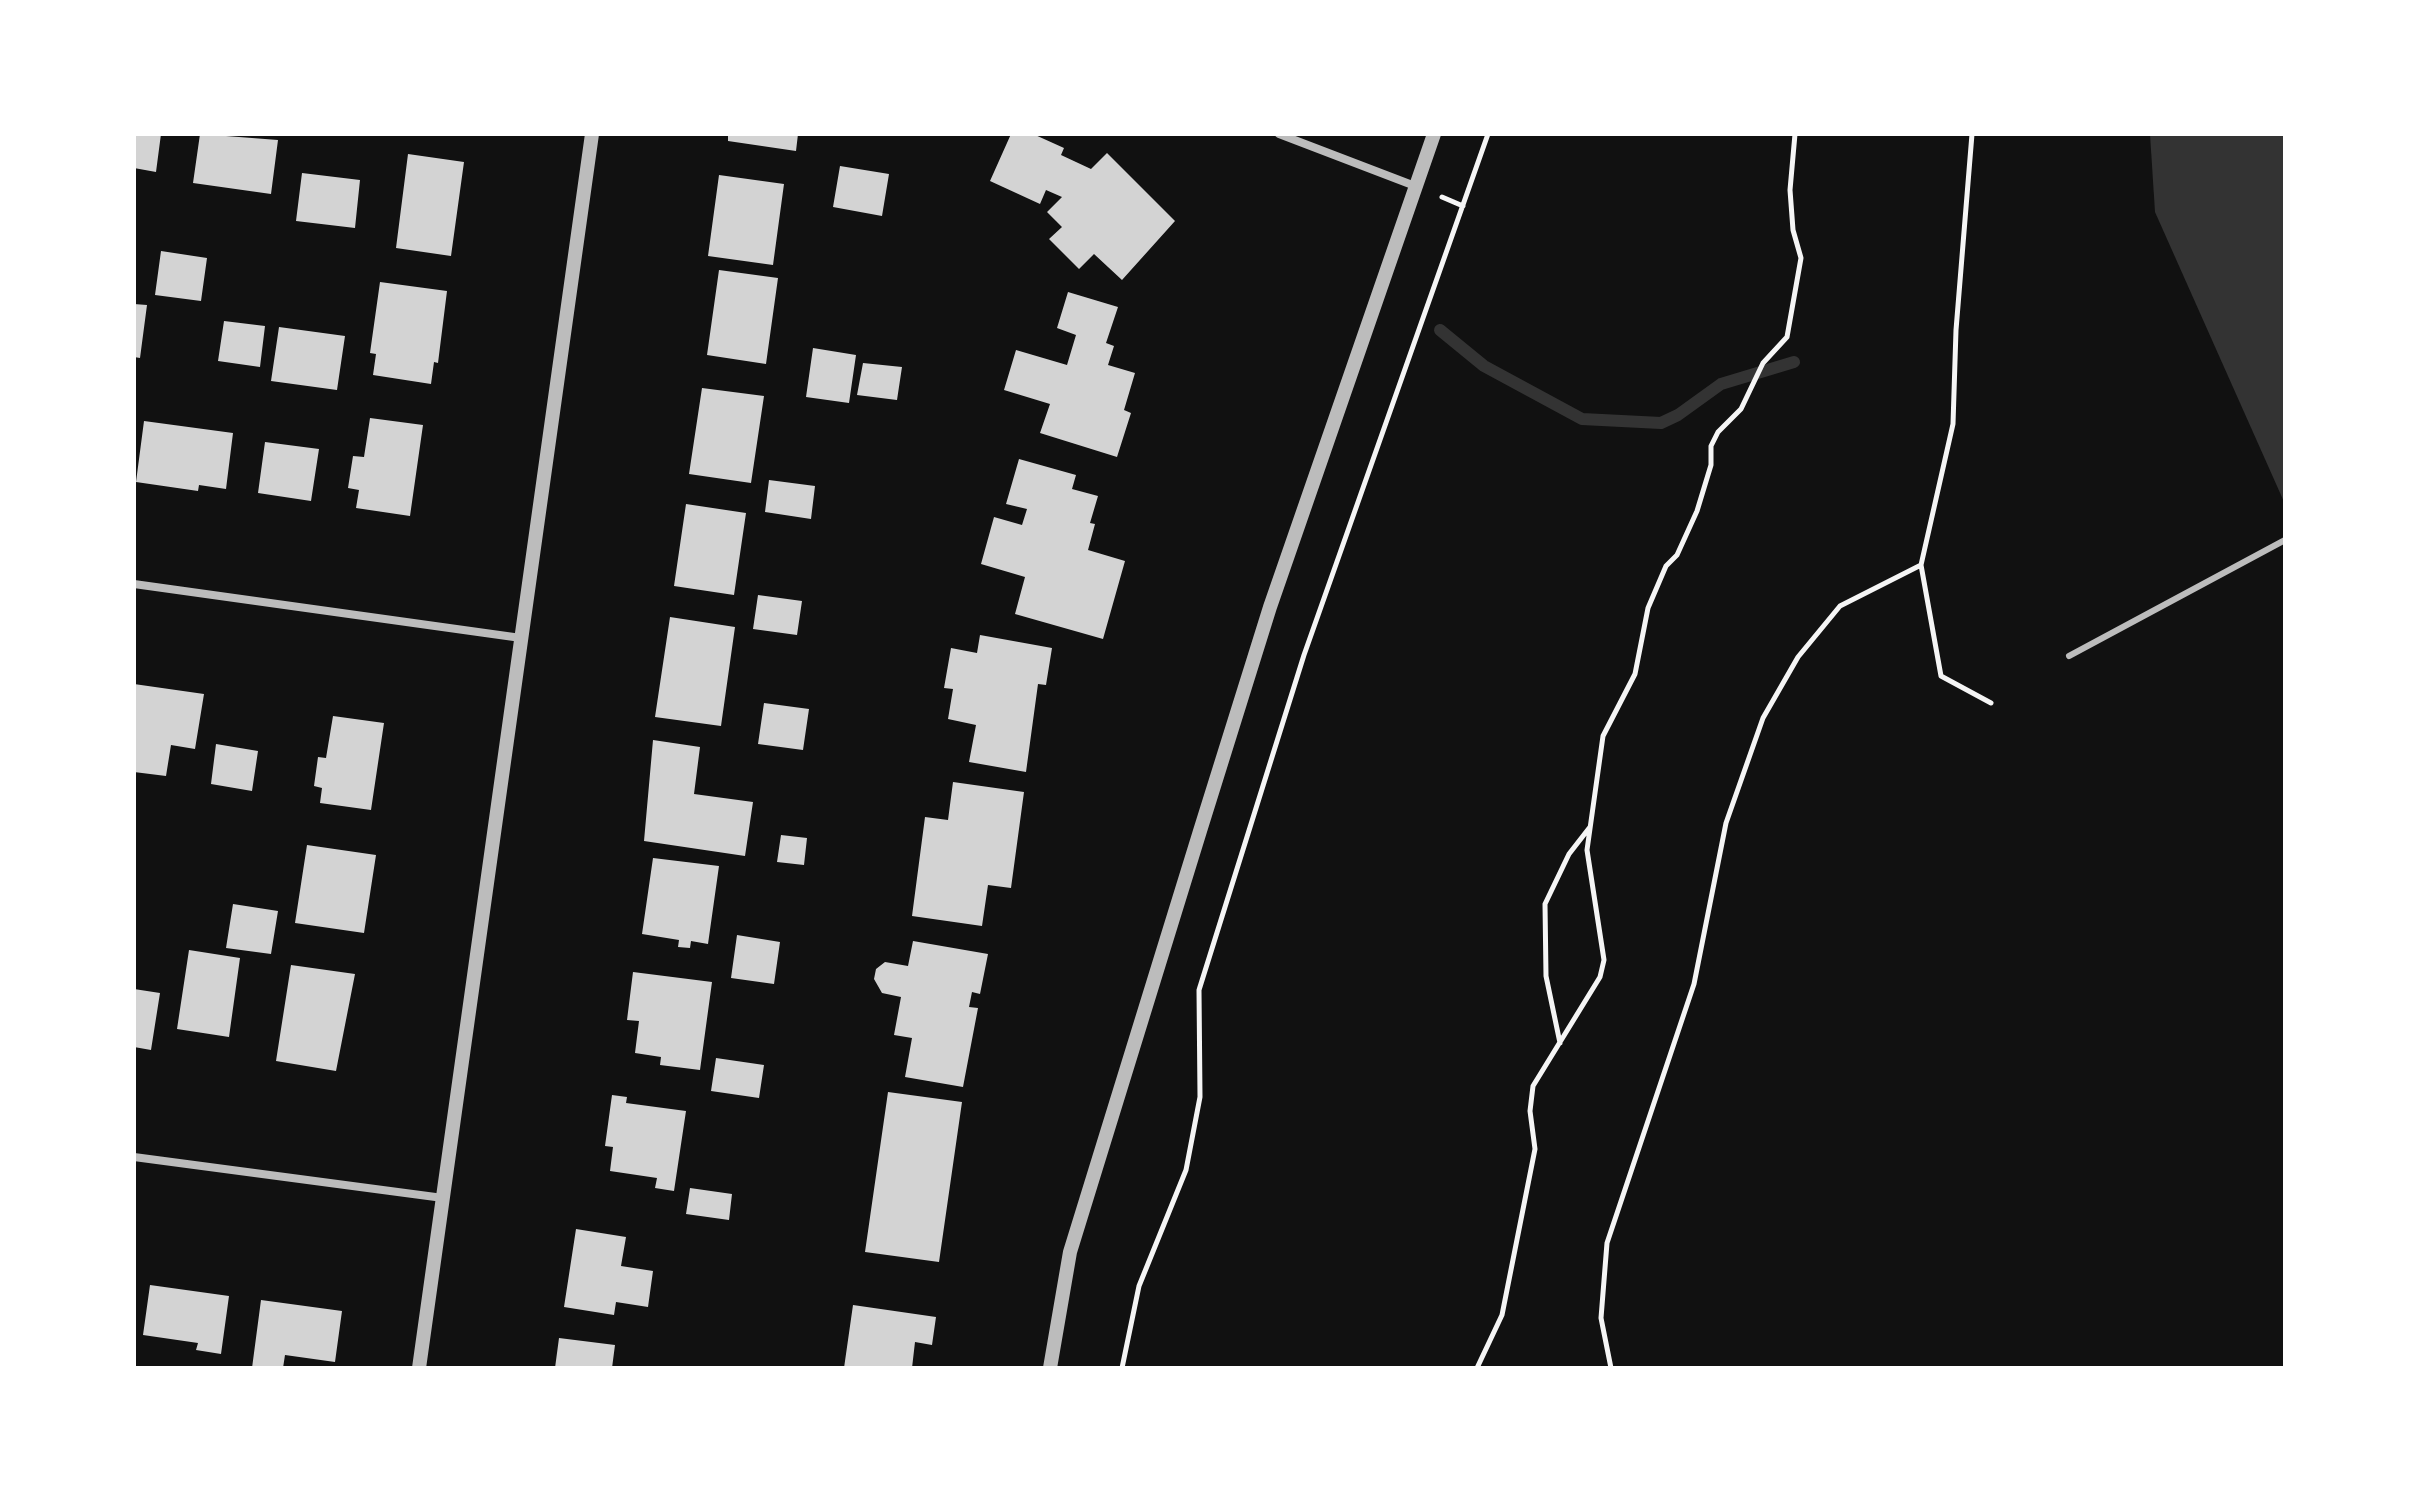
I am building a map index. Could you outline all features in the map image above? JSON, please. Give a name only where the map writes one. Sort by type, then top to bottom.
[{"type":"street","points":[[419,1368],[592,134]]},
{"type":"street","points":[[1279,134],[1415,186]]},
{"type":"street","points":[[1050,1368],[1070,1252],[1200,831],[1270,607],[1434,134]]},
{"type":"street","points":[[134,584],[521,638]]},
{"type":"street","points":[[134,1157],[443,1198]]},
{"type":"lane","points":[[2069,656],[2285,540]]},
{"type":"path","points":[[1122,1368],[1139,1286],[1186,1170],[1200,1097],[1199,990],[1304,655],[1488,134]]},
{"type":"path","points":[[1477,1368],[1502,1315],[1535,1149],[1530,1111],[1533,1086],[1560,1047],[1565,1031],[1600,977],[1604,960],[1587,850],[1603,736],[1635,674],[1648,608],[1666,566],[1677,555],[1697,511],[1711,465],[1711,446],[1718,432],[1741,409],[1763,363],[1787,337],[1801,258],[1793,230],[1790,190],[1795,134]]},
{"type":"path","points":[[1972,134],[1956,330],[1953,424],[1921,565],[1941,676],[1991,703]]},
{"type":"path","points":[[1611,1368],[1601,1318],[1607,1243],[1694,984],[1726,823],[1763,718],[1798,657],[1840,606],[1921,565]]},
{"type":"path","points":[[1560,1047],[1546,976],[1545,904],[1569,854],[1590,826]]},
{"type":"shaded area","points":[[2150,134],[2285,134],[2285,504],[2155,212]]},
{"type":"building","points":[[134,134],[161,134],[156,172],[134,168]]},
{"type":"building","points":[[200,134],[278,140],[271,194],[193,183]]},
{"type":"building","points":[[728,134],[798,134],[796,151],[728,141]]},
{"type":"building","points":[[1011,134],[1033,134],[1064,148],[1061,155],[1091,169],[1107,153],[1175,221],[1122,280],[1094,254],[1079,269],[1049,239],[1062,227],[1047,212],[1062,197],[1046,190],[1040,204],[990,181]]},
{"type":"building","points":[[408,154],[464,162],[451,256],[396,248]]},
{"type":"building","points":[[840,166],[889,174],[882,216],[833,207]]},
{"type":"building","points":[[302,173],[360,180],[355,228],[296,221]]},
{"type":"building","points":[[719,175],[784,184],[773,265],[708,256]]},
{"type":"building","points":[[161,251],[207,258],[201,301],[155,295]]},
{"type":"building","points":[[719,270],[778,278],[766,364],[707,355]]},
{"type":"building","points":[[380,282],[447,291],[438,363],[434,362],[431,384],[373,375],[376,354],[370,353]]},
{"type":"building","points":[[1068,292],[1118,307],[1106,343],[1114,346],[1108,365],[1135,373],[1124,410],[1131,413],[1117,457],[1040,433],[1050,404],[1004,390],[1016,350],[1067,365],[1076,335],[1057,328]]},
{"type":"building","points":[[134,304],[147,305],[140,358],[134,357]]},
{"type":"building","points":[[224,321],[265,326],[260,367],[218,361]]},
{"type":"building","points":[[279,327],[345,336],[337,390],[271,381]]},
{"type":"building","points":[[813,348],[856,355],[849,403],[806,397]]},
{"type":"building","points":[[863,363],[902,367],[897,400],[857,395]]},
{"type":"building","points":[[702,388],[764,396],[751,483],[689,474]]},
{"type":"building","points":[[370,418],[423,425],[410,516],[356,508],[359,490],[348,488],[353,456],[364,457]]},
{"type":"building","points":[[144,421],[233,433],[226,489],[199,485],[198,491],[136,482]]},
{"type":"building","points":[[265,442],[319,449],[311,501],[258,493]]},
{"type":"building","points":[[1019,459],[1076,475],[1072,489],[1098,496],[1090,523],[1095,524],[1088,550],[1125,561],[1103,639],[1015,614],[1025,577],[981,564],[994,517],[1022,525],[1027,509],[1006,504]]},
{"type":"building","points":[[769,480],[815,486],[811,519],[765,512]]},
{"type":"building","points":[[686,504],[746,513],[734,595],[674,586]]},
{"type":"building","points":[[758,595],[802,601],[797,635],[753,629]]},
{"type":"building","points":[[670,617],[735,627],[721,726],[655,717]]},
{"type":"building","points":[[980,635],[1052,648],[1046,685],[1038,684],[1026,772],[969,762],[976,725],[948,719],[953,689],[944,688],[951,648],[977,653]]},
{"type":"building","points":[[134,684],[204,694],[195,749],[171,745],[166,776],[134,772]]},
{"type":"building","points":[[764,703],[809,709],[803,750],[758,744]]},
{"type":"building","points":[[333,716],[384,723],[371,810],[320,803],[322,788],[314,786],[318,757],[326,758]]},
{"type":"building","points":[[653,740],[700,747],[694,794],[753,802],[745,856],[644,841]]},
{"type":"building","points":[[216,744],[258,751],[252,791],[211,784]]},
{"type":"building","points":[[953,782],[1024,792],[1011,888],[988,885],[982,926],[912,916],[925,817],[948,820]]},
{"type":"building","points":[[781,835],[807,838],[804,865],[777,862]]},
{"type":"building","points":[[307,845],[376,855],[364,933],[295,923]]},
{"type":"building","points":[[653,858],[719,866],[708,944],[691,941],[690,948],[678,947],[679,940],[642,934]]},
{"type":"building","points":[[233,904],[278,911],[271,954],[226,948]]},
{"type":"building","points":[[737,935],[780,942],[774,984],[731,978]]},
{"type":"building","points":[[913,941],[988,954],[980,994],[972,992],[969,1007],[978,1008],[963,1087],[905,1077],[912,1038],[894,1035],[901,997],[882,993],[874,979],[876,969],[885,962],[908,966]]},
{"type":"building","points":[[189,950],[240,958],[229,1037],[177,1029]]},
{"type":"building","points":[[291,965],[355,974],[336,1071],[276,1061]]},
{"type":"building","points":[[633,972],[712,982],[700,1070],[660,1065],[661,1057],[635,1053],[639,1021],[627,1020]]},
{"type":"building","points":[[134,989],[160,993],[151,1050],[134,1047]]},
{"type":"building","points":[[716,1058],[764,1065],[759,1098],[711,1091]]},
{"type":"building","points":[[888,1092],[962,1102],[939,1262],[865,1252]]},
{"type":"building","points":[[612,1095],[627,1097],[626,1103],[686,1111],[674,1191],[655,1188],[657,1178],[610,1171],[613,1147],[605,1146]]},
{"type":"building","points":[[690,1188],[732,1194],[729,1220],[686,1214]]},
{"type":"building","points":[[576,1229],[626,1237],[621,1266],[653,1271],[648,1307],[616,1302],[614,1315],[564,1307]]},
{"type":"building","points":[[150,1285],[229,1296],[221,1354],[196,1350],[198,1343],[143,1335]]},
{"type":"building","points":[[261,1300],[342,1311],[335,1362],[285,1355],[283,1368],[252,1368]]},
{"type":"building","points":[[853,1305],[936,1317],[932,1345],[915,1342],[912,1368],[844,1368]]},
{"type":"building","points":[[559,1338],[615,1345],[612,1368],[555,1368]]},
{"type":"waterway","points":[[1440,330],[1484,366],[1582,419],[1661,423],[1678,415],[1721,384],[1794,362]]}]
